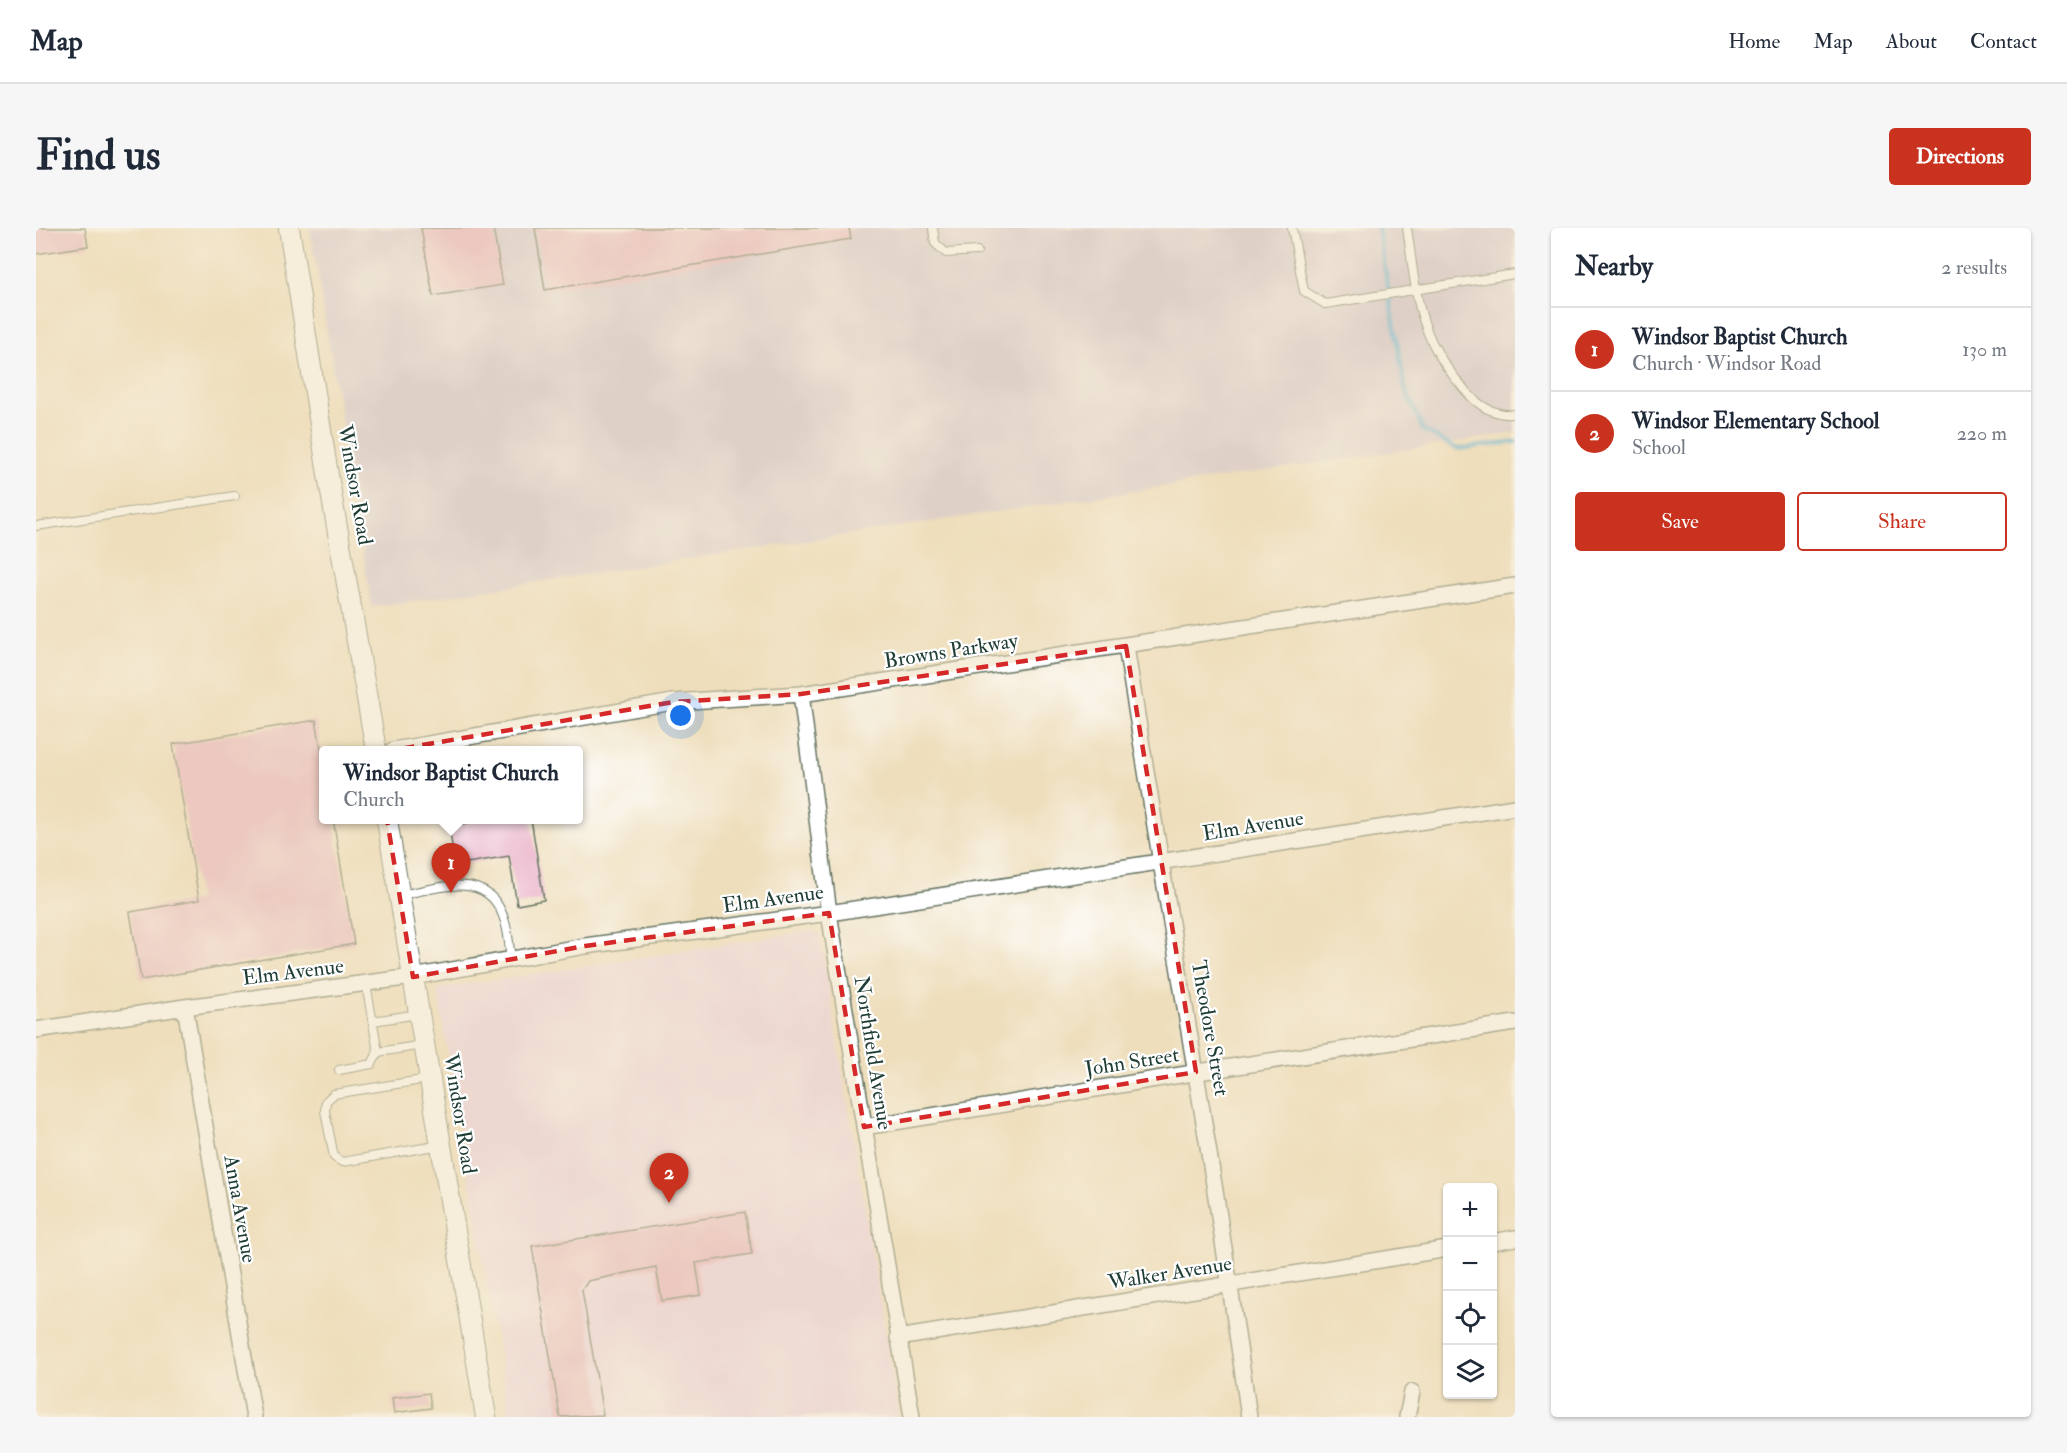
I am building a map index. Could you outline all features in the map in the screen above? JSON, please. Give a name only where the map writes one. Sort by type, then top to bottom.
[{"type":"street","name":"Windsor Road","points":[[289,228],[329,480],[375,746]]},
{"type":"street","name":"Browns Parkway","points":[[416,746],[673,702],[801,694],[1515,586]]},
{"type":"street","name":"Theodore Street","points":[[1126,646],[1230,1284],[1249,1417]]},
{"type":"street","name":"Northfield Avenue","points":[[801,694],[829,913],[912,1417]]},
{"type":"street","name":"Elm Avenue","points":[[36,1030],[185,1007],[413,977],[585,946],[829,913],[1515,807]]},
{"type":"street","name":"Windsor Road","points":[[388,824],[486,1417]]},
{"type":"street","name":"Anna Avenue","points":[[185,1007],[254,1417]]},
{"type":"street","name":"John Street","points":[[864,1127],[1196,1072],[1515,1023]]},
{"type":"street","points":[[1497,1241],[1515,1238]]},
{"type":"street","name":"Walker Avenue","points":[[898,1338],[1443,1250]]},
{"type":"street","points":[[1407,1417],[1412,1392]]},
{"type":"lane","points":[[933,228],[935,243],[946,253],[977,251]]},
{"type":"lane","points":[[1292,228],[1304,291],[1325,304],[1515,274]]},
{"type":"lane","points":[[1407,228],[1417,290],[1431,342],[1447,369],[1470,396],[1485,409],[1507,415],[1515,414]]},
{"type":"lane","points":[[36,526],[235,496]]},
{"type":"lane","points":[[399,895],[467,884],[483,890],[496,902],[505,922],[511,959]]},
{"type":"lane","points":[[339,1070],[372,1064],[378,1052],[366,984]]},
{"type":"lane","points":[[373,1021],[419,1014]]},
{"type":"lane","points":[[378,1052],[424,1044]]},
{"type":"lane","points":[[430,1079],[334,1094],[326,1101],[325,1111],[334,1157],[338,1161],[441,1145]]},
{"type":"highlighted area","points":[[1126,646],[1196,1072],[864,1127],[829,913],[585,946],[413,977],[376,753],[673,702],[801,694]]},
{"type":"shaded area","points":[[310,228],[1515,228],[1515,433],[372,607]]},
{"type":"shaded area","points":[[812,931],[820,934],[899,1417],[510,1417],[437,989]]},
{"type":"building","points":[[36,228],[85,228],[88,246],[36,254]]},
{"type":"building","points":[[421,228],[493,228],[503,285],[433,296]]},
{"type":"building","points":[[535,228],[849,228],[851,239],[545,290]]},
{"type":"building","points":[[316,720],[321,746],[319,824],[334,824],[354,944],[141,980],[130,912],[199,900],[173,744]]},
{"type":"building","points":[[532,824],[544,900],[517,905],[509,856],[455,865],[449,826]]},
{"type":"building","points":[[745,1212],[752,1254],[696,1263],[701,1295],[662,1301],[656,1267],[588,1281],[582,1290],[603,1415],[560,1417],[532,1246]]},
{"type":"building","points":[[429,1393],[431,1408],[394,1413],[392,1398]]},
{"type":"waterway","points":[[1378,228],[1405,388],[1423,430],[1457,449],[1515,442]]},
{"type":"place","name":"Windsor Baptist Church","points":[[451,893]]},
{"type":"place","name":"Windsor Elementary School","points":[[669,1203]]}]
